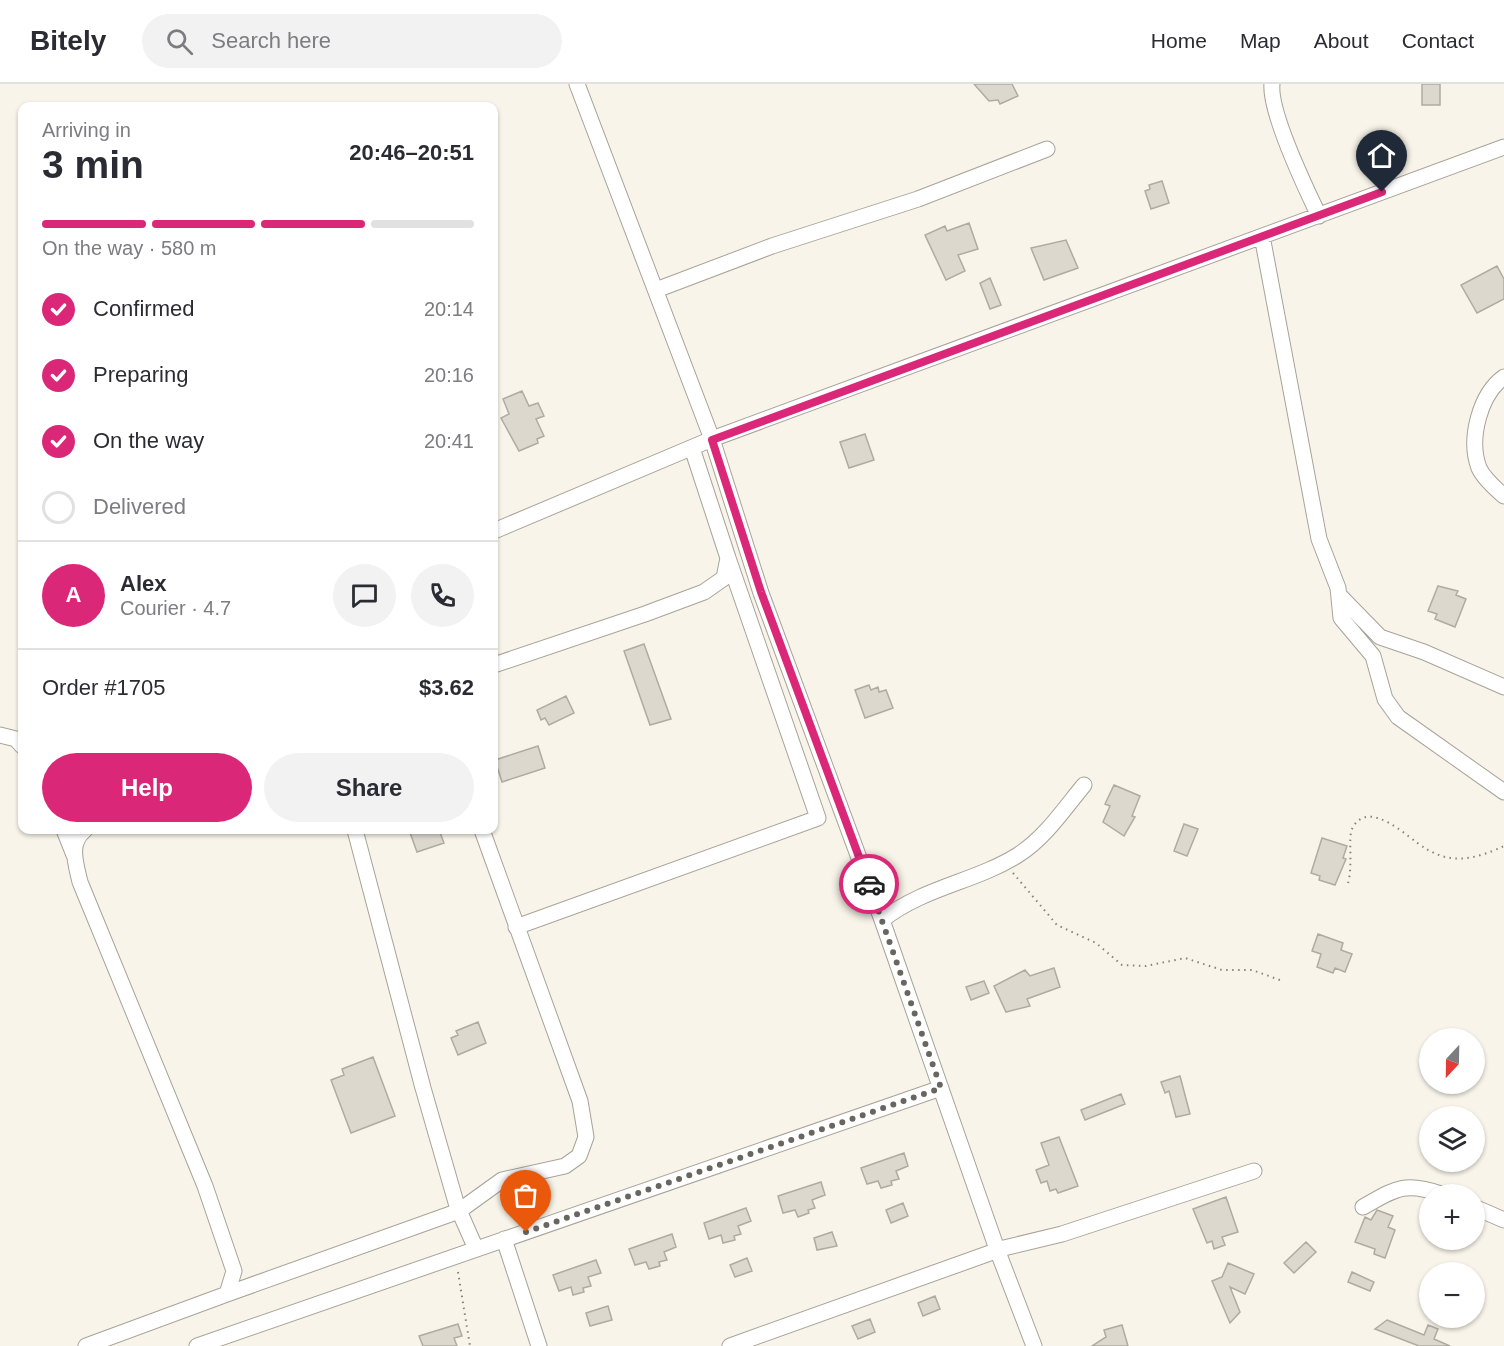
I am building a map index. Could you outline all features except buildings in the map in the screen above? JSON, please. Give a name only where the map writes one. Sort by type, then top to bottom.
[{"type":"street","points":[[577,84],[712,440],[761,592],[882,920],[998,1252],[1034,1346]]},
{"type":"street","points":[[1272,84],[1285,139],[1305,189],[1319,216]]},
{"type":"street","points":[[498,529],[712,440],[1504,147]]},
{"type":"street","points":[[656,290],[772,246],[918,200],[1047,150]]},
{"type":"street","points":[[1262,236],[1319,539],[1335,578],[1341,618],[1373,656],[1385,699],[1393,711],[1406,724],[1504,792]]},
{"type":"street","points":[[1504,377],[1494,384],[1481,409],[1476,446],[1479,469],[1504,496]]},
{"type":"street","points":[[516,927],[818,818],[692,448]]},
{"type":"street","points":[[498,664],[704,592],[724,578],[728,558]]},
{"type":"street","points":[[1339,595],[1380,637],[1424,652],[1504,687]]},
{"type":"street","points":[[0,735],[18,741]]},
{"type":"street","points":[[882,920],[913,899],[1002,863],[1036,841],[1084,785]]},
{"type":"street","points":[[66,834],[74,855],[80,882],[204,1186],[234,1271],[227,1294]]},
{"type":"street","points":[[74,855],[77,836],[80,834]]},
{"type":"street","points":[[356,834],[385,936],[423,1088],[459,1211],[476,1249]]},
{"type":"street","points":[[86,1346],[459,1211],[502,1180],[565,1166],[579,1156],[586,1137],[580,1101],[483,834]]},
{"type":"street","points":[[197,1346],[941,1088]]},
{"type":"street","points":[[730,1346],[998,1252],[1176,1199],[1254,1172]]},
{"type":"street","points":[[1363,1207],[1400,1187],[1409,1185],[1419,1188]]},
{"type":"street","points":[[1485,1212],[1504,1220]]},
{"type":"street","points":[[504,1239],[539,1346]]},
{"type":"street","points":[[234,1271],[255,1284]]},
{"type":"path","points":[[1348,883],[1352,858],[1350,833],[1357,822],[1364,819],[1384,819],[1424,848],[1450,858],[1469,857],[1504,846]]},
{"type":"path","points":[[1002,863],[1016,875],[1057,925],[1096,943],[1122,965],[1146,966],[1185,958],[1222,970],[1252,970],[1280,980]]},
{"type":"path","points":[[454,1257],[470,1346]]},
{"type":"way so far","points":[[526,1232],[941,1088],[869,884]]},
{"type":"route","points":[[869,884],[761,592],[712,440],[1214,252],[1382,192]]}]
